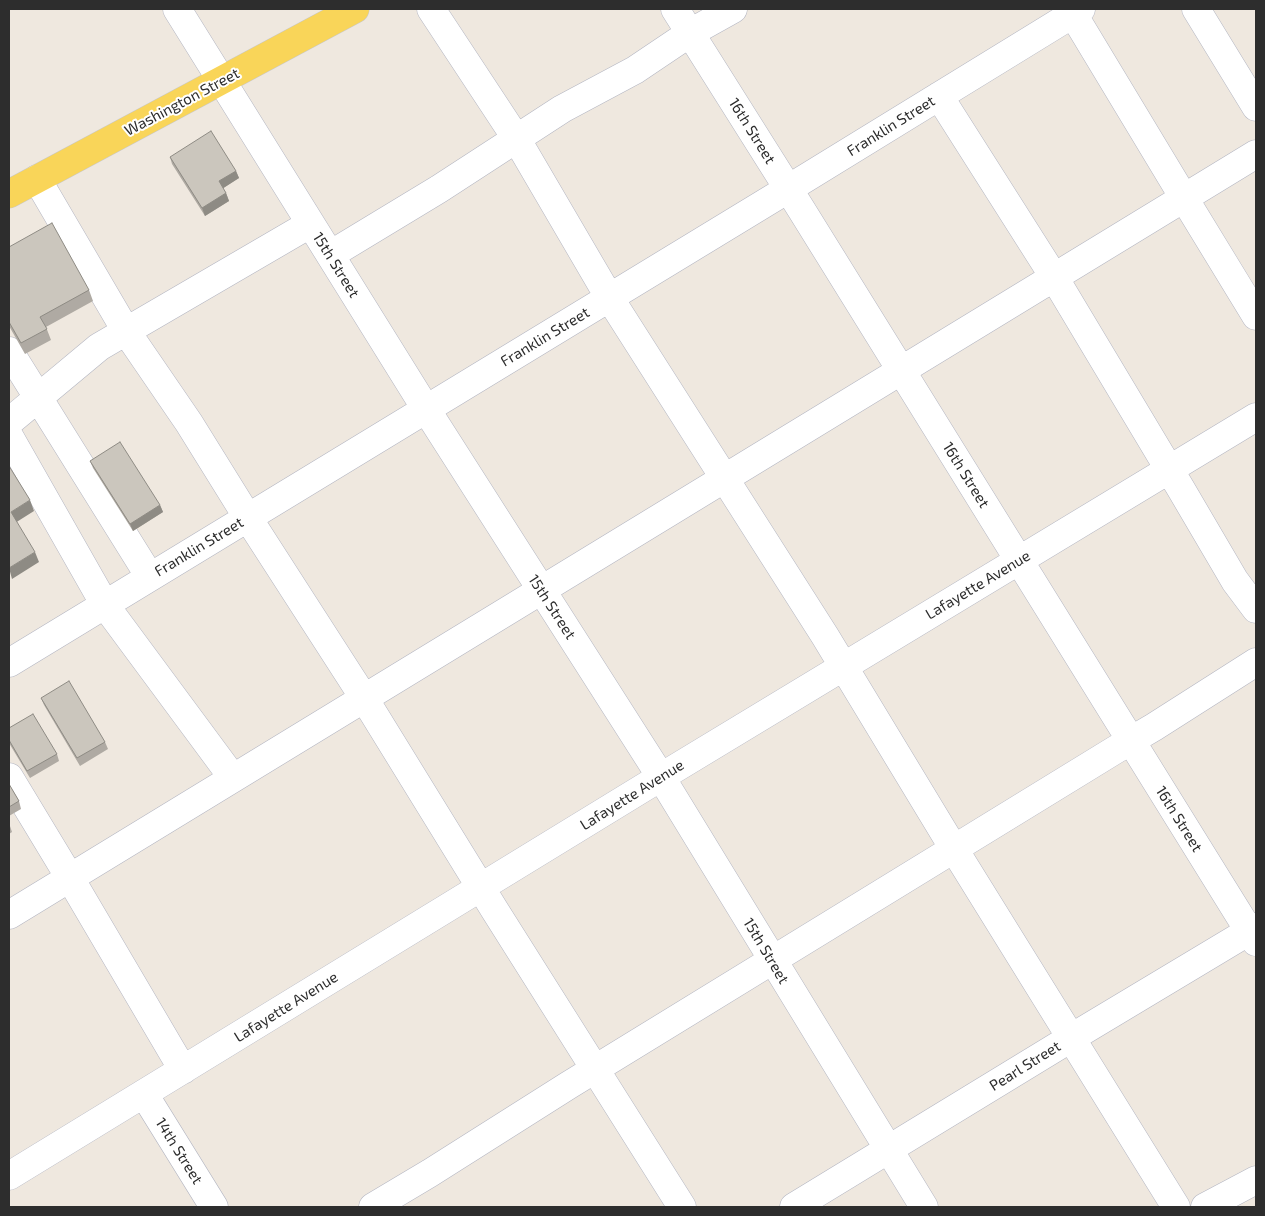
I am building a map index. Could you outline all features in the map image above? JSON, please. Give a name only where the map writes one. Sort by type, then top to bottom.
[{"type":"main road","name":"Washington Street","points":[[9,194],[355,9]]},
{"type":"street","name":"15th Street","points":[[177,9],[426,409],[661,777],[924,1207]]},
{"type":"street","points":[[431,9],[516,138],[610,297],[844,666],[954,849],[1176,1207]]},
{"type":"street","name":"16th Street","points":[[675,9],[1130,740],[1254,933]]},
{"type":"street","points":[[330,255],[562,109],[634,70],[690,33],[733,9]]},
{"type":"street","points":[[1196,9],[1256,106]]},
{"type":"street","points":[[1075,10],[1184,198],[1256,316]]},
{"type":"street","name":"Franklin Street","points":[[9,663],[788,189],[1075,10]]},
{"type":"street","points":[[939,96],[1054,277],[1235,581],[1256,609]]},
{"type":"street","points":[[9,915],[1256,154]]},
{"type":"street","points":[[38,179],[126,331],[189,423],[364,698],[682,1207]]},
{"type":"street","points":[[9,422],[99,347],[310,224]]},
{"type":"street","points":[[9,350],[150,577]]},
{"type":"street","name":"Lafayette Avenue","points":[[9,1176],[661,777],[1256,417]]},
{"type":"street","points":[[9,436],[105,605],[232,778]]},
{"type":"street","points":[[372,1207],[1154,727],[1256,662]]},
{"type":"street","points":[[9,777],[183,1070]]},
{"type":"street","name":"Pearl Street","points":[[794,1207],[1071,1038],[1254,933]]},
{"type":"street","name":"14th Street","points":[[144,1094],[214,1207]]},
{"type":"street","points":[[1205,1207],[1256,1180]]},
{"type":"building","points":[[211,131],[236,171],[219,181],[226,193],[202,208],[170,157]]},
{"type":"building","points":[[52,223],[89,290],[40,317],[47,329],[21,343],[9,322],[9,247]]},
{"type":"building","points":[[120,442],[160,505],[130,524],[90,461]]},
{"type":"building","points":[[9,466],[30,500],[11,512],[35,552],[9,568]]},
{"type":"building","points":[[69,681],[105,742],[77,758],[41,698]]},
{"type":"building","points":[[33,714],[57,754],[27,771],[9,740],[9,728]]},
{"type":"building","points":[[9,784],[19,801],[9,807]]}]
